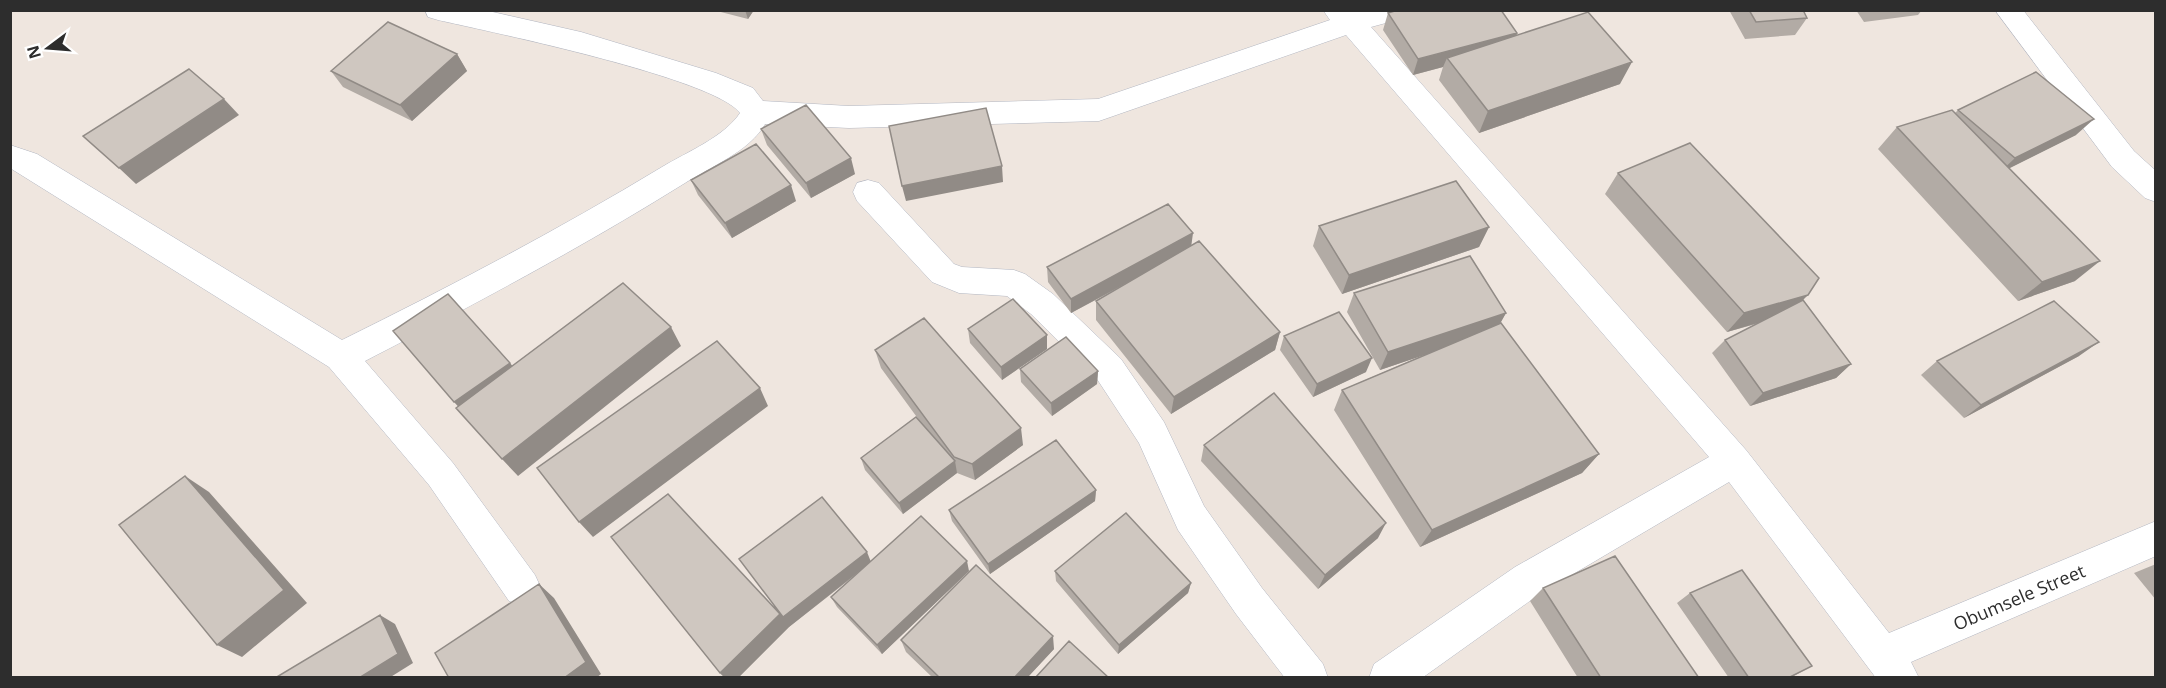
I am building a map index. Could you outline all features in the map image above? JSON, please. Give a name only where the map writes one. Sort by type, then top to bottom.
[{"type":"street","points":[[438,10],[580,42],[706,81],[743,96],[755,111],[849,117],[1099,110],[1344,17],[1398,10]]},
{"type":"street","points":[[2008,10],[2122,159],[2156,190]]},
{"type":"street","points":[[1344,17],[1734,461],[1891,666]]},
{"type":"street","points":[[341,357],[508,271],[612,213],[732,139],[751,122],[755,111]]},
{"type":"street","points":[[10,156],[56,180],[341,357],[441,474],[522,588]]},
{"type":"street","points":[[868,192],[943,273],[959,280],[1014,283],[1041,304],[1109,369],[1152,433],[1191,518],[1249,601],[1309,678]]},
{"type":"street","points":[[1388,678],[1528,580],[1734,461]]},
{"type":"street","name":"Obumsele Street","points":[[1891,666],[2156,538]]},
{"type":"building","points":[[1398,10],[1501,10],[1517,33],[1418,59],[1388,13]]},
{"type":"building","points":[[1749,10],[1803,10],[1807,18],[1756,22]]},
{"type":"building","points":[[1588,12],[1632,62],[1488,111],[1447,58]]},
{"type":"building","points":[[388,22],[457,54],[400,105],[331,71]]},
{"type":"building","points":[[189,69],[224,99],[119,168],[83,136]]},
{"type":"building","points":[[2036,72],[2094,119],[2015,158],[1958,110]]},
{"type":"building","points":[[806,105],[851,158],[806,183],[761,129]]},
{"type":"building","points":[[986,108],[1002,166],[902,186],[889,126]]},
{"type":"building","points":[[1952,110],[2100,261],[2042,282],[1897,127]]},
{"type":"building","points":[[1690,143],[1819,278],[1808,295],[1744,313],[1618,173]]},
{"type":"building","points":[[756,144],[791,185],[725,223],[691,180]]},
{"type":"building","points":[[1456,181],[1489,227],[1349,275],[1319,226]]},
{"type":"building","points":[[1168,204],[1193,233],[1071,299],[1047,267]]},
{"type":"building","points":[[1199,241],[1280,332],[1174,397],[1096,301]]},
{"type":"building","points":[[1470,256],[1506,313],[1388,352],[1354,293]]},
{"type":"building","points":[[623,283],[671,327],[502,459],[456,408]]},
{"type":"building","points":[[448,294],[510,363],[454,402],[393,331]]},
{"type":"building","points":[[1013,299],[1047,335],[1001,367],[968,329]]},
{"type":"building","points":[[1803,300],[1851,364],[1763,393],[1725,340]]},
{"type":"building","points":[[2054,301],[2099,342],[1981,405],[1937,361]]},
{"type":"building","points":[[1339,312],[1372,358],[1317,384],[1284,336]]},
{"type":"building","points":[[924,318],[1021,428],[972,464],[954,457],[875,350]]},
{"type":"building","points":[[1501,323],[1599,454],[1432,530],[1342,390]]},
{"type":"building","points":[[1066,337],[1098,371],[1051,403],[1020,369]]},
{"type":"building","points":[[717,341],[760,388],[579,522],[537,468]]},
{"type":"building","points":[[1274,393],[1386,523],[1325,575],[1204,445]]},
{"type":"building","points":[[916,417],[955,461],[899,503],[861,458]]},
{"type":"building","points":[[1056,440],[1096,490],[988,564],[949,510]]},
{"type":"building","points":[[185,476],[284,590],[217,645],[119,525]]},
{"type":"building","points":[[668,494],[780,614],[720,673],[611,537]]},
{"type":"building","points":[[822,497],[867,552],[783,617],[739,559]]},
{"type":"building","points":[[1126,513],[1191,583],[1119,645],[1055,571]]},
{"type":"building","points":[[921,516],[967,561],[877,645],[831,597]]},
{"type":"building","points":[[1615,556],[1699,678],[1601,678],[1543,588]]},
{"type":"building","points":[[976,565],[1053,636],[1014,678],[940,678],[901,640]]},
{"type":"building","points":[[1742,570],[1812,666],[1788,678],[1749,678],[1690,593]]},
{"type":"building","points":[[539,584],[586,662],[564,678],[449,678],[435,653]]},
{"type":"building","points":[[380,615],[398,654],[359,678],[275,678]]},
{"type":"building","points":[[1069,641],[1109,678],[1035,678]]}]
